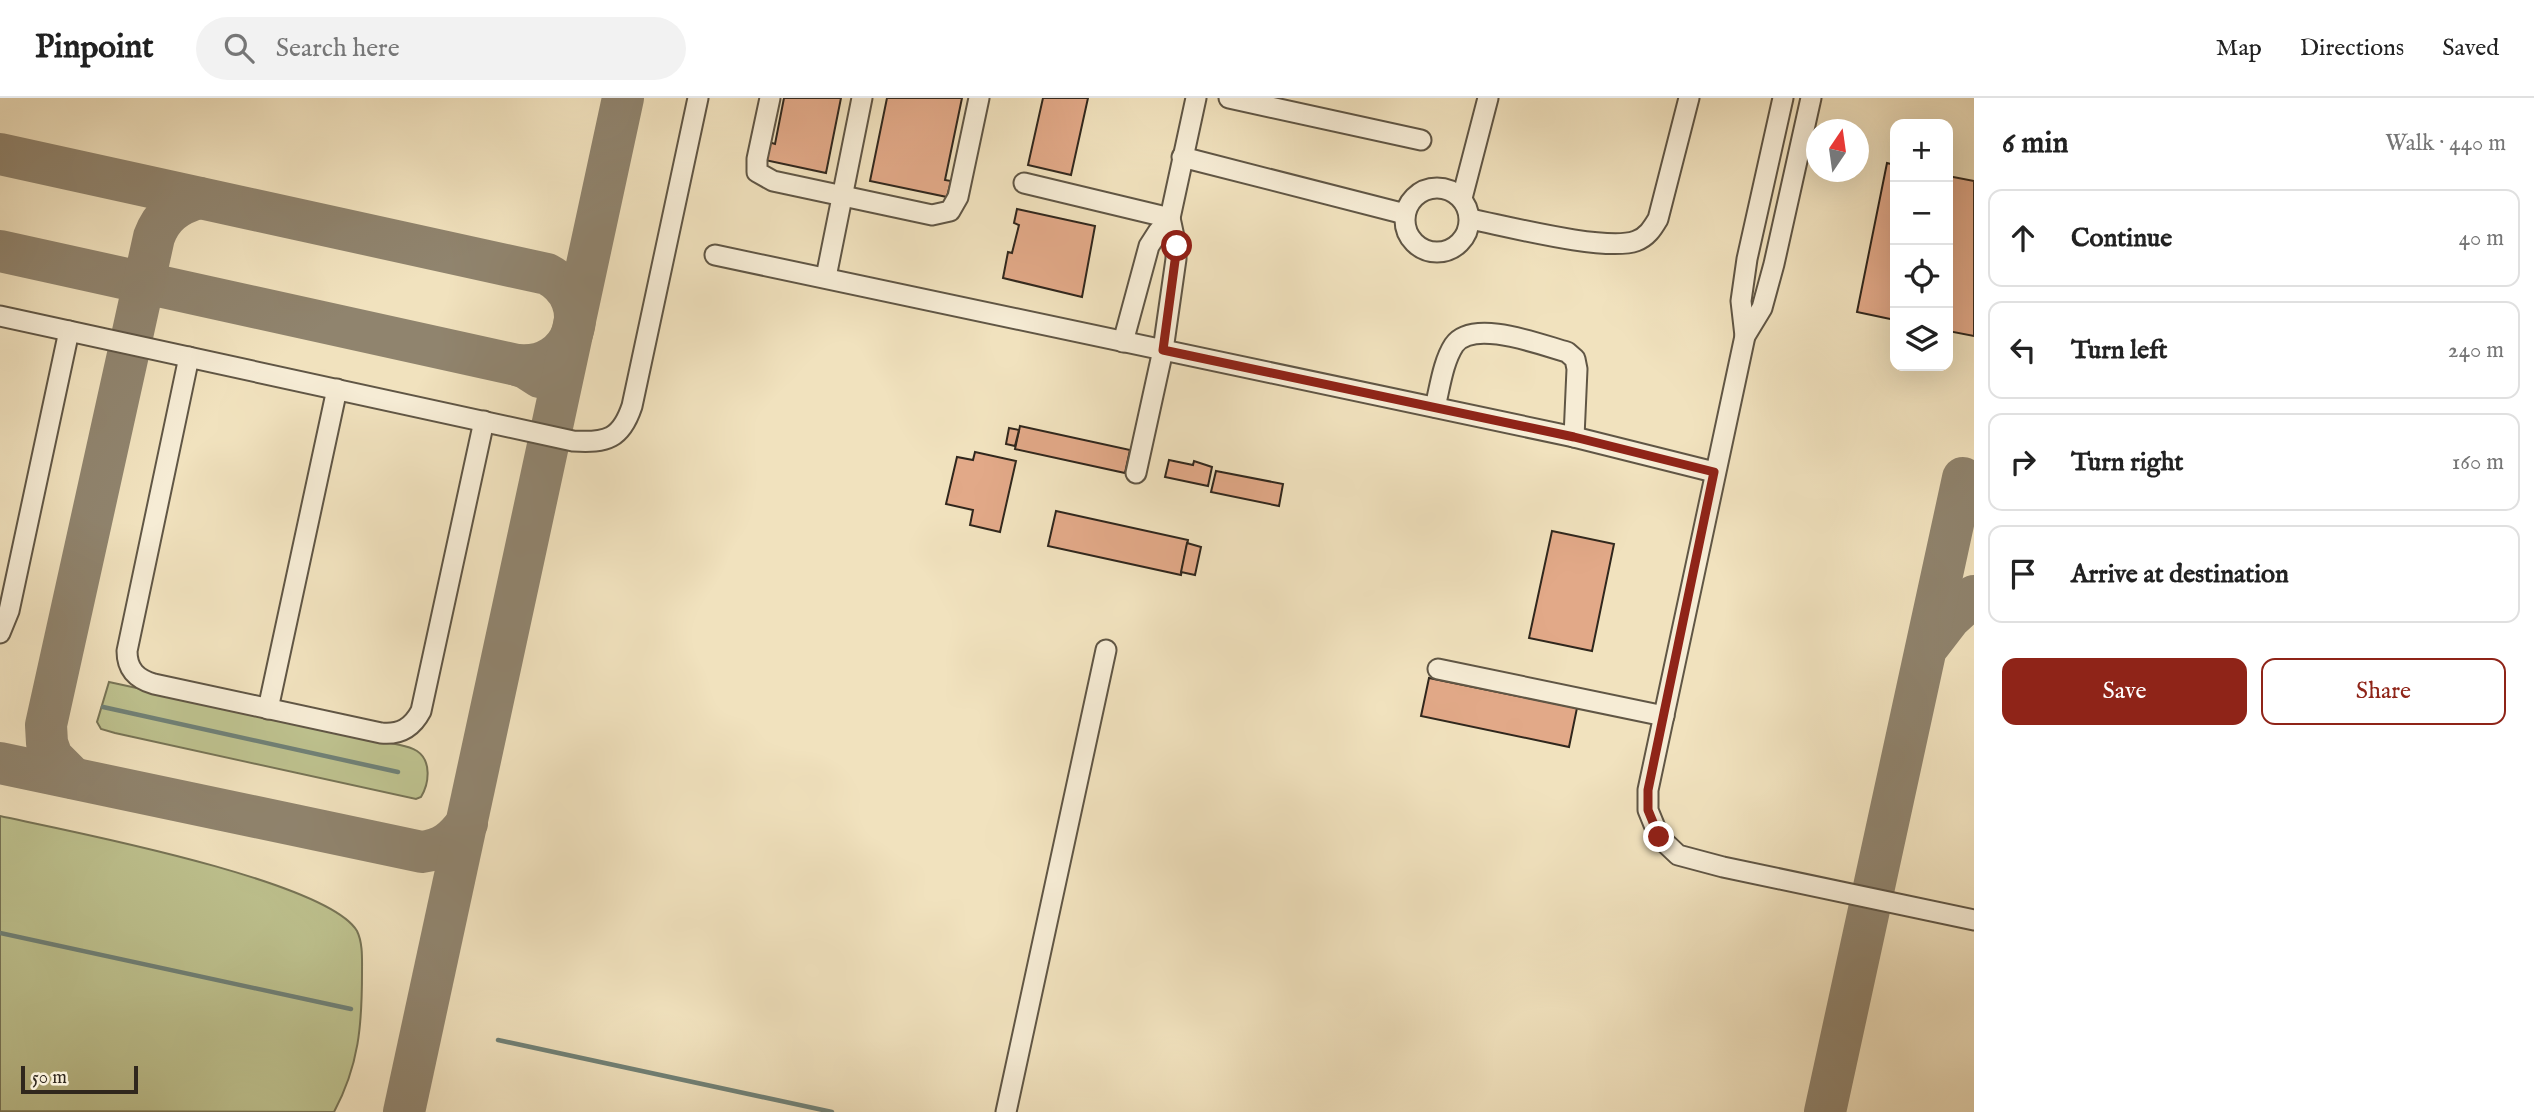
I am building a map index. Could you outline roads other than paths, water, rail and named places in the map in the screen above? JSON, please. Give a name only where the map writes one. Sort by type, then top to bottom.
[{"type":"lane","points":[[0,316],[573,440],[594,442],[610,438],[620,431],[628,420],[698,98]]},
{"type":"lane","points":[[770,98],[757,159],[757,172],[773,181],[932,215],[950,211],[958,197],[979,98]]},
{"type":"lane","points":[[826,277],[862,98]]},
{"type":"lane","points":[[1136,473],[1163,350],[1177,246],[1170,218],[1196,98]]},
{"type":"lane","points":[[1229,98],[1422,139]]},
{"type":"lane","points":[[1462,198],[1488,98]]},
{"type":"lane","points":[[1470,219],[1608,245],[1635,241],[1650,232],[1658,219],[1689,98]]},
{"type":"lane","points":[[1745,336],[1741,301],[1747,259],[1783,98]]},
{"type":"lane","points":[[1811,98],[1762,308],[1745,336],[1648,790],[1648,810],[1659,837],[1678,855],[1974,920]]},
{"type":"lane","points":[[1182,157],[1405,214]]},
{"type":"lane","points":[[1024,183],[1170,218]]},
{"type":"lane","points":[[1441,187],[1462,198],[1470,219],[1468,231],[1462,242],[1452,249],[1429,251],[1418,246],[1410,237],[1405,227],[1405,214],[1417,193],[1428,188],[1441,187]]},
{"type":"lane","points":[[1124,342],[1149,246],[1170,218]]},
{"type":"lane","points":[[715,255],[1574,437],[1714,472]]},
{"type":"lane","points":[[0,633],[9,611],[69,331]]},
{"type":"lane","points":[[1435,407],[1449,355],[1456,342],[1468,334],[1489,332],[1567,352],[1574,359],[1577,369],[1574,437]]},
{"type":"lane","points":[[189,357],[128,643],[127,659],[134,673],[145,681],[268,709],[391,734],[404,731],[416,719],[421,710],[484,421]]},
{"type":"lane","points":[[268,709],[337,389]]},
{"type":"lane","points":[[1006,1112],[1106,650]]},
{"type":"lane","points":[[1438,669],[1664,716]]},
{"type":"waterway","points":[[103,707],[398,772]]},
{"type":"waterway","points":[[0,933],[351,1009]]},
{"type":"waterway","points":[[498,1040],[832,1112]]}]
